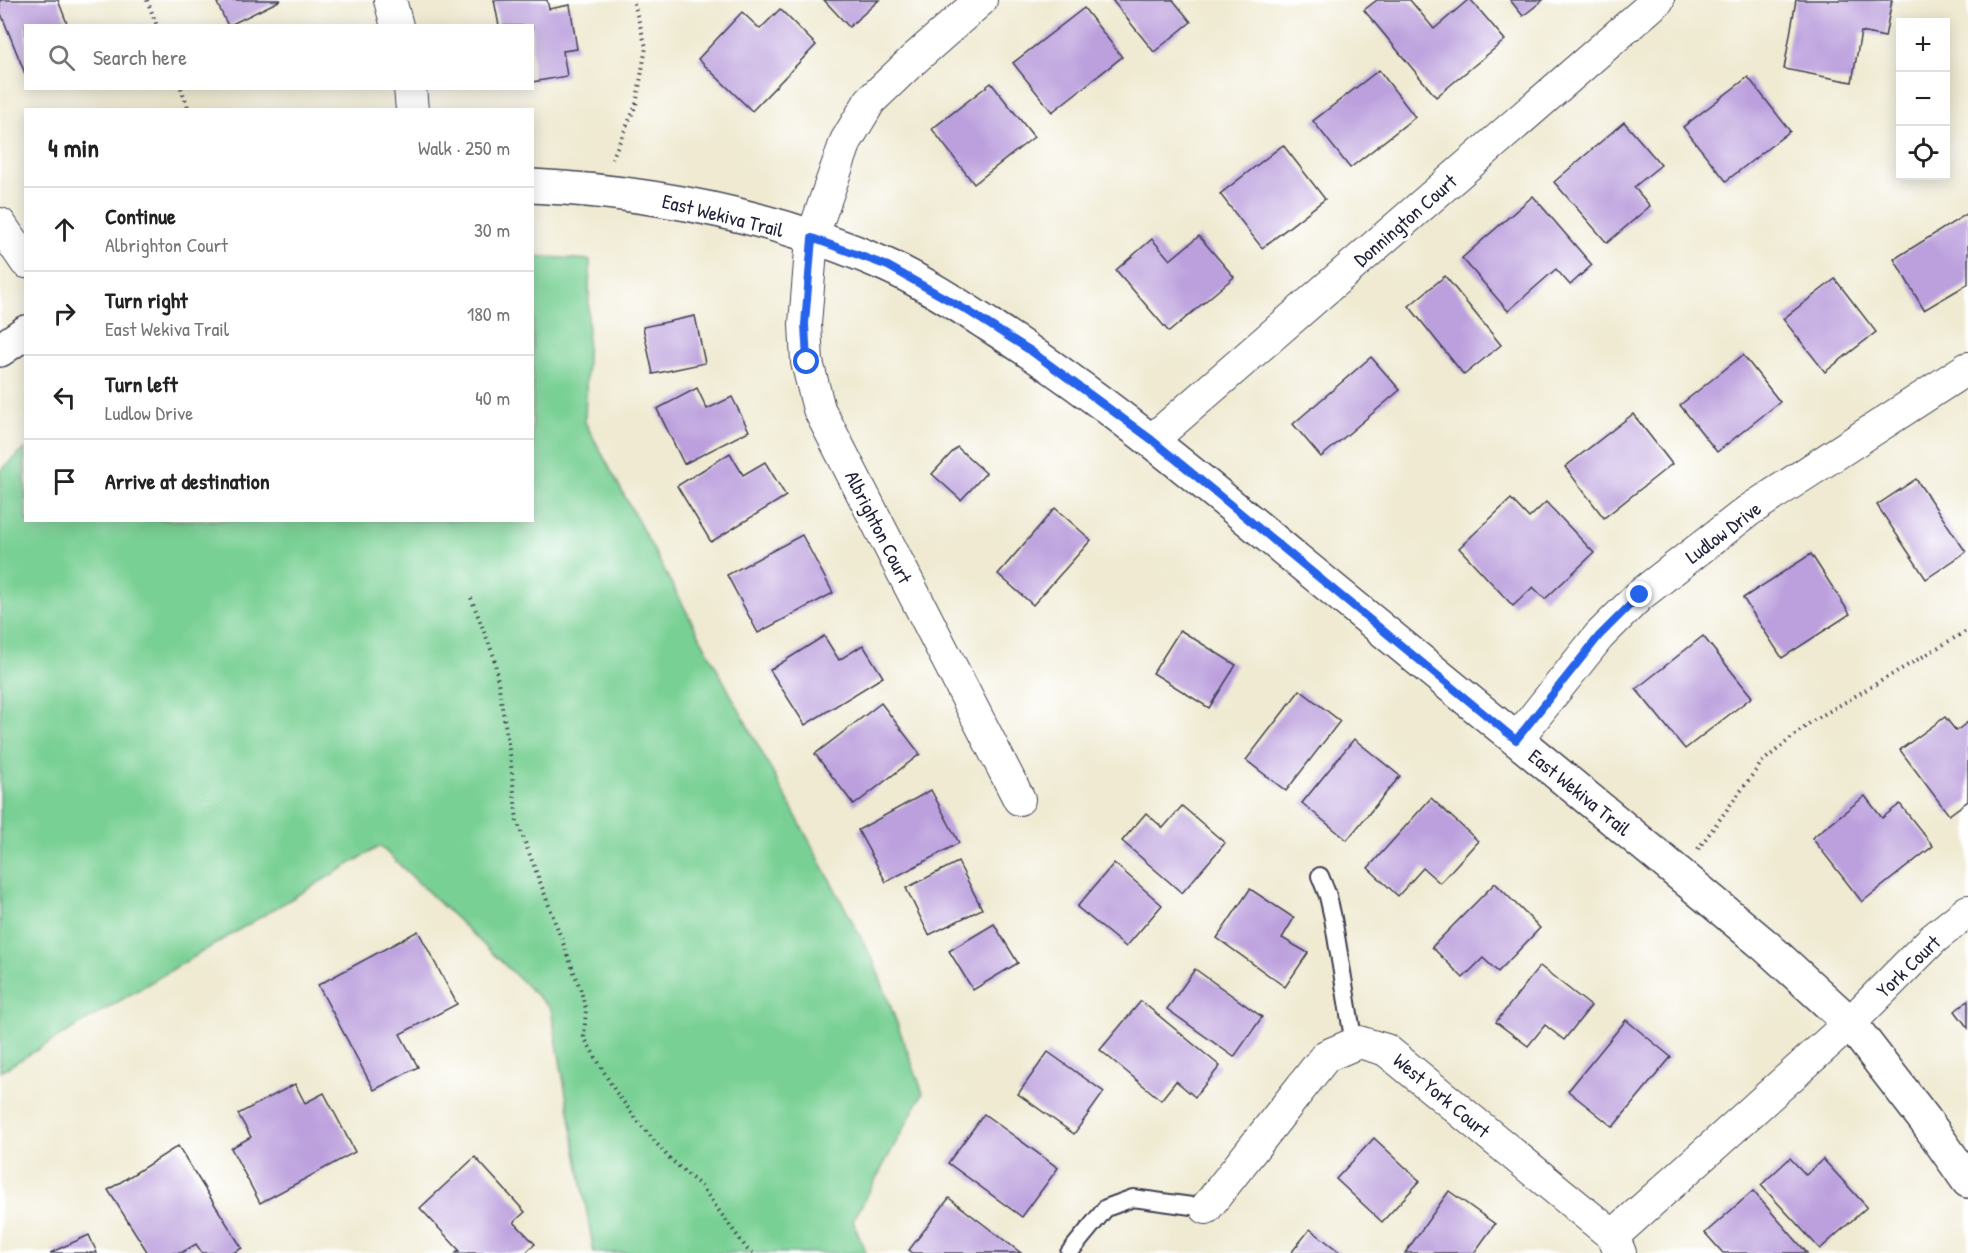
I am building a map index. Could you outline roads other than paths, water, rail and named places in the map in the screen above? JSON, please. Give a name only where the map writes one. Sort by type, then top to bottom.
[{"type":"street","points":[[390,0],[396,24]]},
{"type":"street","name":"Albrighton Court","points":[[981,0],[870,101],[846,141],[812,238],[805,324],[806,352],[819,409],[1019,799]]},
{"type":"street","name":"Donnington Court","points":[[1152,440],[1658,0]]},
{"type":"street","points":[[410,90],[412,108]]},
{"type":"street","name":"East Wekiva Trail","points":[[534,186],[598,190],[662,199],[724,213],[812,238],[888,266],[968,311],[1031,351],[1152,440],[1767,947],[1850,1023],[1925,1120],[1968,1181]]},
{"type":"street","points":[[0,224],[24,259]]},
{"type":"street","points":[[0,350],[24,333]]},
{"type":"street","name":"Ludlow Drive","points":[[1516,740],[1599,636],[1640,595],[1748,511],[1968,368]]},
{"type":"street","name":"York Court","points":[[1850,1023],[1933,939],[1968,911]]},
{"type":"street","name":"West York Court","points":[[1353,1044],[1359,1042],[1386,1050],[1616,1245],[1850,1023]]},
{"type":"street","points":[[1206,1208],[1326,1056],[1353,1044]]},
{"type":"lane","points":[[1320,876],[1333,918],[1353,1044]]},
{"type":"lane","points":[[1069,1253],[1106,1208],[1133,1198],[1206,1208]]}]
